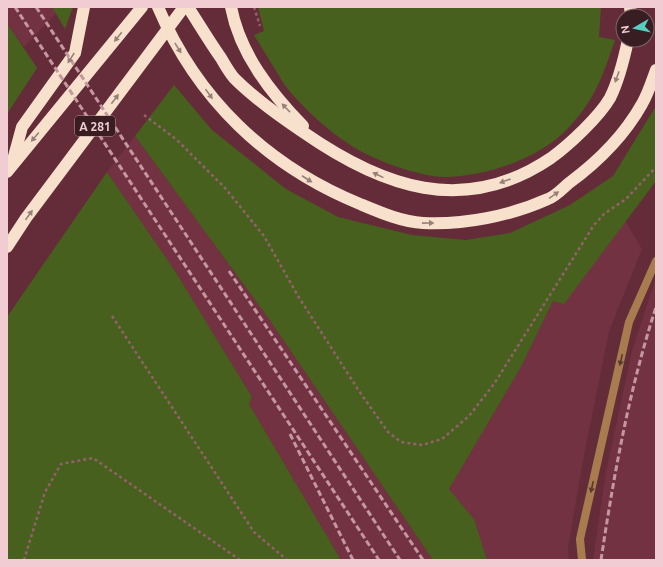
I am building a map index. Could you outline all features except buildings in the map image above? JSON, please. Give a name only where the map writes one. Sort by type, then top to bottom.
[{"type":"highway","points":[[9,169],[22,127],[75,53],[84,7]]},
{"type":"highway","name":"A 281","points":[[9,169],[142,7]]},
{"type":"highway","points":[[158,7],[170,34],[187,62],[212,98],[241,130],[308,180],[338,195],[381,213],[422,223],[459,222],[504,214],[550,198],[587,170],[616,142],[642,104],[656,70]]},
{"type":"highway","name":"A 281","points":[[7,247],[26,218],[184,7]]},
{"type":"highway","points":[[188,7],[233,77],[269,109],[322,146],[384,178],[422,189],[454,192],[497,184],[533,170],[562,150],[588,124],[610,98],[626,48]]},
{"type":"highway","points":[[231,9],[241,39],[258,71],[278,100],[322,146]]},
{"type":"lane","points":[[582,560],[580,539],[630,322],[656,261]]},
{"type":"path","points":[[254,7],[260,26]]},
{"type":"path","points":[[144,115],[178,140],[225,188],[264,236],[306,309],[359,391],[388,432],[401,442],[422,445],[447,436],[469,416],[494,384],[594,225],[604,214],[626,199],[656,167]]},
{"type":"path","points":[[112,316],[254,532],[287,560]]},
{"type":"path","points":[[24,560],[45,492],[61,464],[93,458],[240,560]]},
{"type":"shaded area","points":[[7,7],[52,7],[56,13],[24,47],[7,23]]},
{"type":"shaded area","points":[[135,136],[269,319],[433,560],[341,560],[249,404],[252,397],[175,271],[107,172]]},
{"type":"shaded area","points":[[625,221],[642,249],[609,331],[583,460],[568,548],[569,560],[487,560],[474,519],[449,489],[521,367],[553,301],[564,303]]},
{"type":"shaded area","points":[[656,278],[656,560],[593,560],[606,472],[632,351]]},
{"type":"green space","points":[[52,7],[73,7],[65,29]]},
{"type":"green space","points":[[258,7],[601,7],[599,37],[615,40],[603,75],[593,95],[571,125],[559,137],[530,156],[496,169],[462,176],[445,177],[422,174],[394,166],[355,148],[338,137],[313,115],[284,84],[254,35],[264,31]]},
{"type":"green space","points":[[7,23],[37,68],[7,114]]},
{"type":"green space","points":[[174,85],[212,130],[286,189],[338,217],[412,235],[466,240],[510,233],[570,205],[613,176],[656,106],[656,181],[564,304],[553,301],[521,367],[449,489],[474,519],[487,560],[433,560],[269,319],[135,136]]},
{"type":"green space","points":[[107,172],[175,271],[252,397],[249,404],[341,560],[7,560],[7,317]]},
{"type":"railway","points":[[15,7],[379,560]]},
{"type":"railway","points":[[36,7],[400,560]]},
{"type":"railway","points":[[229,271],[423,560]]},
{"type":"railway","points":[[601,560],[623,432],[646,338],[656,307]]},
{"type":"railway","points":[[290,434],[353,560]]}]
